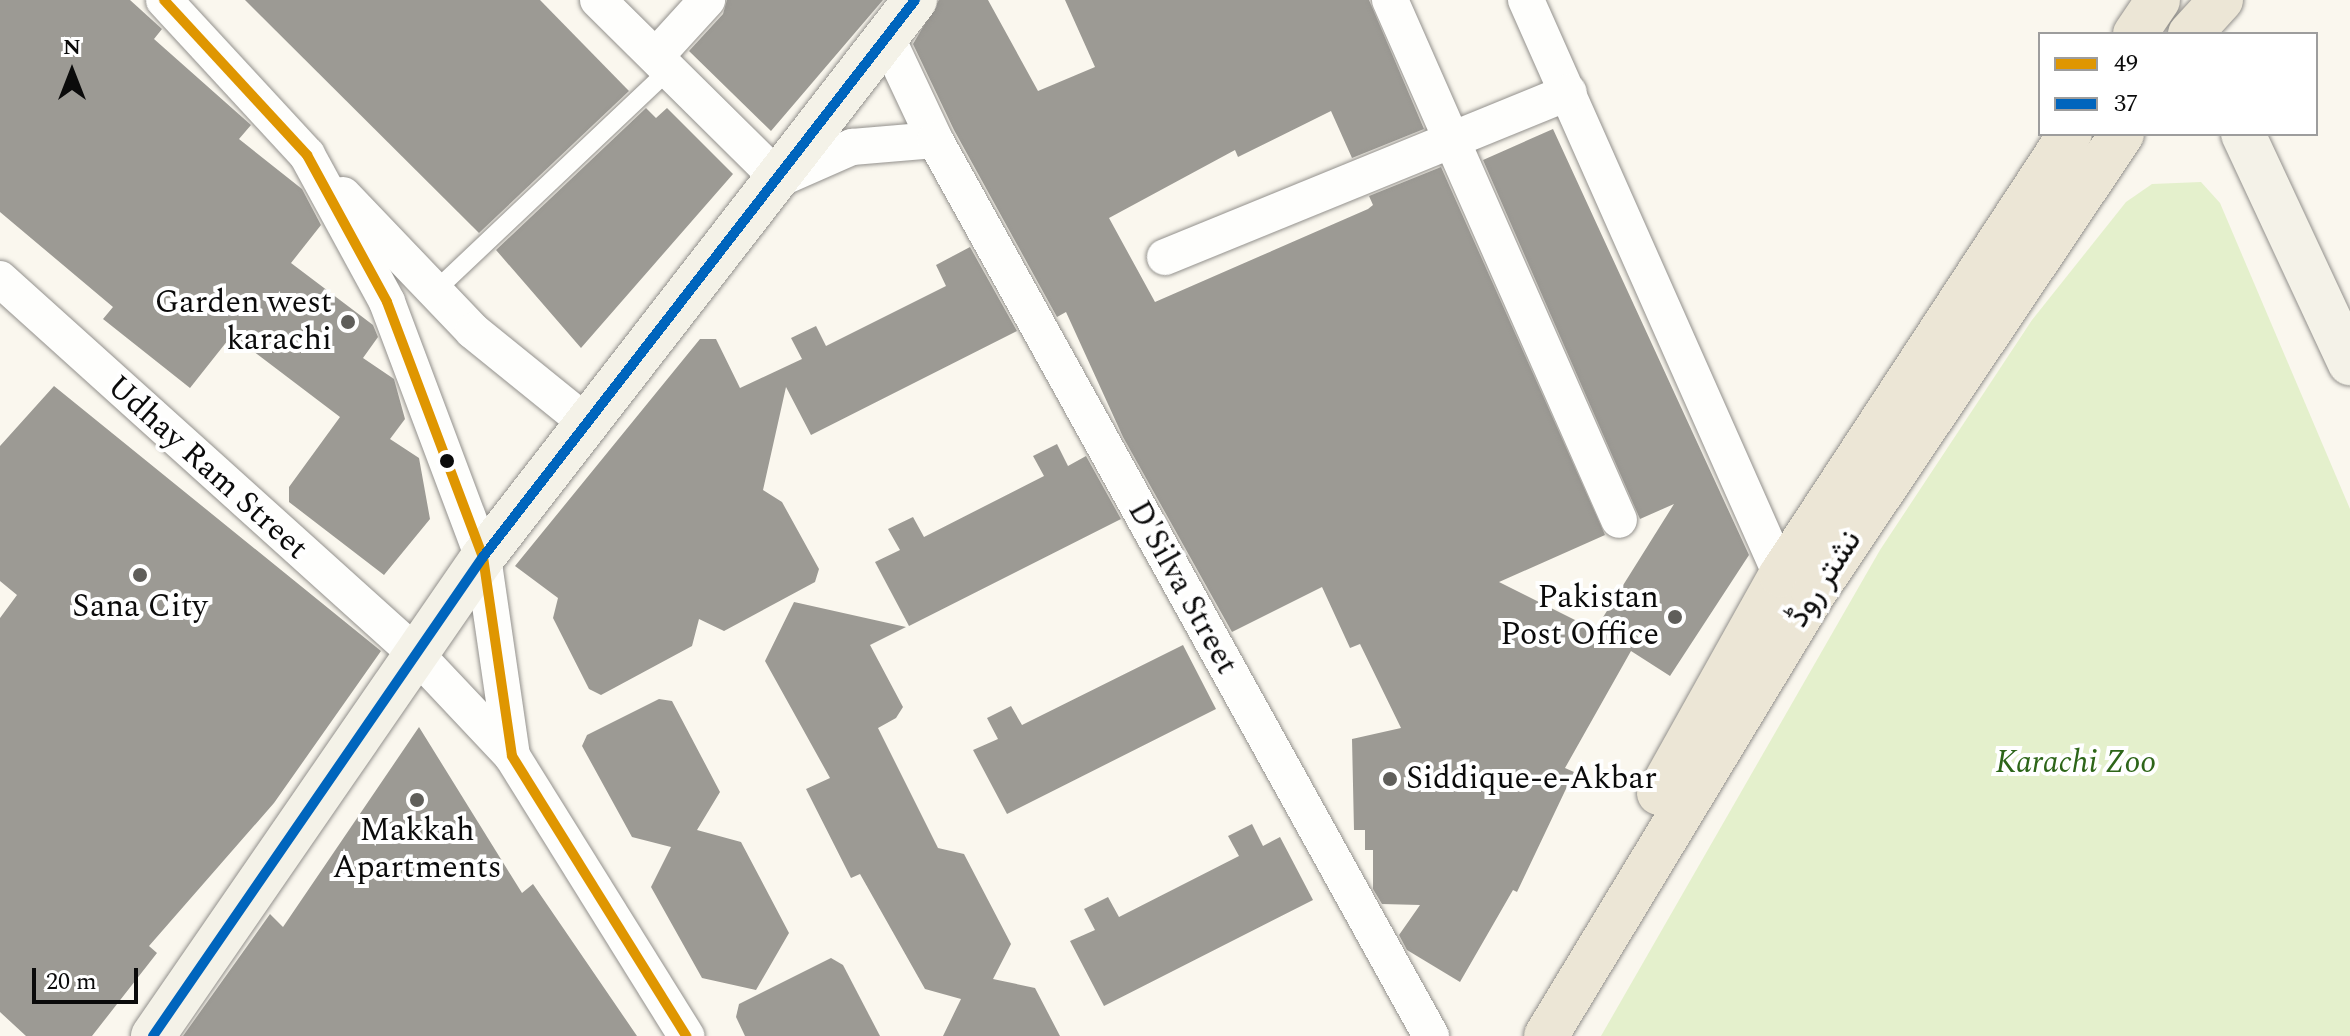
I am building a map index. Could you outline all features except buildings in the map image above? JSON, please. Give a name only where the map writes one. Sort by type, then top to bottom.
[{"type":"main road","points":[[2136,32],[2158,0]]},
{"type":"main road","name":"نشتر روڈ","points":[[1522,1036],[2069,136]]},
{"type":"main road","name":"نشتر روڈ","points":[[1546,1036],[1797,584],[2121,136]]},
{"type":"street","points":[[164,0],[434,292],[588,424]]},
{"type":"street","points":[[598,0],[779,179]]},
{"type":"street","points":[[662,63],[707,0]]},
{"type":"street","points":[[153,1036],[483,557],[915,0]]},
{"type":"street","points":[[1390,0],[1619,520]]},
{"type":"street","points":[[1526,0],[1797,584]]},
{"type":"street","name":"D'Silva Street","points":[[887,38],[935,140],[1431,1036]]},
{"type":"street","points":[[1165,257],[1569,92]]},
{"type":"street","points":[[2244,136],[2350,363]]},
{"type":"street","points":[[779,179],[852,147],[935,140]]},
{"type":"street","points":[[307,155],[387,302],[483,557],[512,756],[686,1036]]},
{"type":"street","name":"Udhay Ram Street","points":[[0,279],[416,654],[512,756]]},
{"type":"lane","points":[[434,292],[662,63]]},
{"type":"green space","name":"Karachi Zoo","points":[[2201,182],[2220,203],[2350,509],[2350,1036],[1601,1036],[1880,550],[2032,320],[2126,202],[2152,184]]},
{"type":"transit line","name":"49","points":[[164,0],[307,155],[387,302],[483,557],[512,756],[686,1036]]},
{"type":"transit line","name":"37","points":[[153,1036],[483,557],[915,0]]},
{"type":"place","name":"Garden west karachi","points":[[348,322]]},
{"type":"place","name":"Sana City","points":[[140,575]]},
{"type":"place","name":"Pakistan Post Office","points":[[1675,617]]},
{"type":"place","name":"Siddique-e-Akbar","points":[[1390,779]]},
{"type":"place","name":"Makkah Apartments","points":[[417,800]]}]
